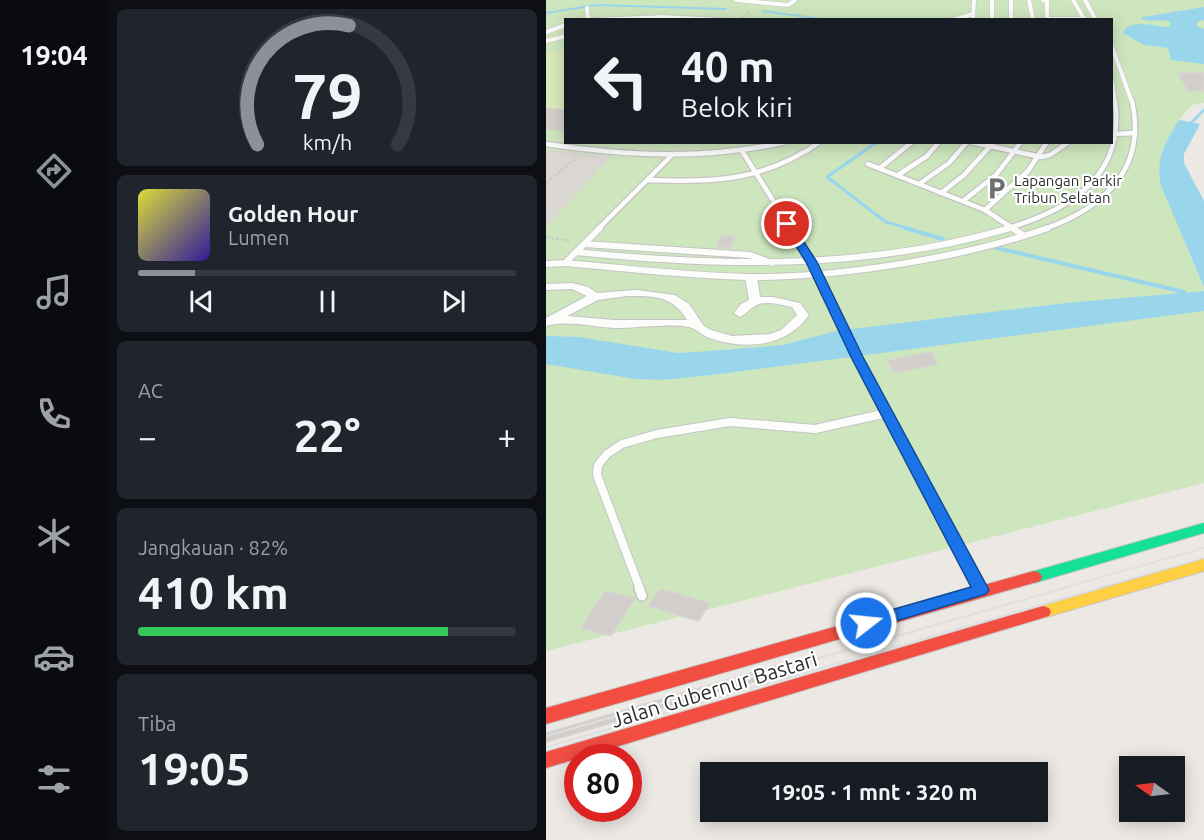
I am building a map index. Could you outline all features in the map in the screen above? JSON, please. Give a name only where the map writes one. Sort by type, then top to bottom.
[{"type":"highway","name":"Jalan Gubernur Bastari","points":[[546,716],[1204,528]]},
{"type":"highway","name":"Jalan Gubernur Bastari","points":[[546,760],[714,712],[1016,618],[1204,565]]},
{"type":"street","points":[[751,277],[754,300]]},
{"type":"street","points":[[546,287],[561,284],[588,289],[595,297]]},
{"type":"street","points":[[549,320],[595,297],[651,294],[681,300],[706,333],[733,339],[762,340],[785,335],[797,327],[803,315],[796,304],[776,299],[754,300],[740,313]]},
{"type":"street","points":[[549,320],[614,324],[697,323]]},
{"type":"lane","points":[[736,0],[788,5],[795,0]]},
{"type":"lane","points":[[973,18],[974,0]]},
{"type":"lane","points":[[992,0],[992,18]]},
{"type":"lane","points":[[1011,0],[1011,18]]},
{"type":"lane","points":[[1029,0],[1033,18]]},
{"type":"lane","points":[[1043,0],[1047,1],[1047,18]]},
{"type":"lane","points":[[1073,0],[1084,18]]},
{"type":"lane","points":[[1085,0],[1095,18]]},
{"type":"lane","points":[[587,8],[588,18]]},
{"type":"lane","points":[[960,18],[973,14]]},
{"type":"lane","points":[[631,18],[674,18]]},
{"type":"lane","points":[[546,32],[564,26]]},
{"type":"lane","points":[[546,41],[564,36]]},
{"type":"lane","points":[[546,264],[565,263],[751,277],[817,273],[919,260],[1023,235],[1054,225],[1098,202],[1120,177],[1134,149],[1130,86],[1113,49]]},
{"type":"lane","points":[[576,252],[699,263],[811,262],[914,249],[1012,227],[1079,198],[1101,175],[1114,149],[1118,111],[1113,87]]},
{"type":"lane","points":[[1114,133],[1134,133]]},
{"type":"lane","points":[[546,144],[671,156],[742,151],[776,144]]},
{"type":"lane","points":[[647,180],[730,180],[757,175],[790,164],[817,144]]},
{"type":"lane","points":[[880,168],[910,144]]},
{"type":"lane","points":[[898,175],[927,156],[937,144]]},
{"type":"lane","points":[[919,184],[948,163],[967,144]]},
{"type":"lane","points":[[963,201],[996,175],[1020,144]]},
{"type":"lane","points":[[985,210],[1017,184],[1041,157],[1046,144]]},
{"type":"lane","points":[[941,193],[964,175],[993,145],[1041,157],[1050,155],[1066,144]]},
{"type":"lane","points":[[742,151],[817,273],[857,357],[981,590]]},
{"type":"lane","points":[[565,263],[671,156]]},
{"type":"lane","points":[[868,164],[985,210],[1023,235]]},
{"type":"lane","points":[[585,244],[750,255],[761,257],[773,264]]},
{"type":"lane","points":[[642,596],[597,476],[598,465],[607,454],[637,438],[715,424],[742,422],[815,429],[887,413]]},
{"type":"path","points":[[546,183],[587,149]]},
{"type":"path","points":[[546,237],[585,244]]},
{"type":"green space","points":[[546,0],[1204,0],[1204,103],[1192,105],[1179,120],[1161,186],[1204,287],[1204,483],[546,651]]},
{"type":"green space","points":[[564,49],[564,131],[546,129],[546,54]]},
{"type":"shaded area","points":[[550,150],[611,156],[546,228],[546,153]]},
{"type":"water","points":[[1204,7],[1204,20],[1197,22],[1197,26],[1204,29],[1204,64],[1171,60],[1168,48],[1144,45],[1123,33],[1131,25],[1169,27],[1171,23],[1164,20],[1141,19],[1143,17]]},
{"type":"water","points":[[1179,120],[1200,124],[1184,154],[1184,163],[1204,201],[1204,287],[1161,186],[1159,176],[1162,152]]},
{"type":"water","points":[[1204,291],[1204,311],[712,375],[662,380],[635,379],[546,364],[546,336],[579,337],[678,353],[710,351],[783,345],[836,331],[1066,303]]},
{"type":"building","points":[[1178,73],[1204,73],[1204,91],[1188,91]]},
{"type":"building","points":[[546,108],[564,110],[564,131],[546,129]]},
{"type":"building","points":[[721,236],[735,236],[730,248],[716,247]]},
{"type":"building","points":[[931,352],[938,364],[895,373],[887,361]]},
{"type":"building","points":[[660,589],[710,603],[699,621],[648,606]]},
{"type":"building","points":[[605,591],[635,598],[611,636],[581,628]]},
{"type":"building","points":[[788,662],[791,671],[546,742],[546,733]]},
{"type":"waterway","points":[[546,13],[597,5],[726,9]]},
{"type":"waterway","points":[[763,11],[814,18]]},
{"type":"waterway","points":[[1188,126],[1204,110]]},
{"type":"waterway","points":[[874,144],[827,177],[886,222],[910,229]]},
{"type":"waterway","points":[[905,228],[943,239]]},
{"type":"waterway","points":[[997,248],[1184,292]]},
{"type":"tram line","points":[[1059,589],[1204,548]]},
{"type":"tram line","points":[[1095,589],[1204,558]]},
{"type":"tram line","points":[[546,736],[1065,588]]},
{"type":"tram line","points":[[546,747],[1100,588]]},
{"type":"traffic: fast","points":[[1034,577],[1204,528]]},
{"type":"traffic: slow","points":[[1043,612],[1204,565]]},
{"type":"traffic: jam","points":[[546,716],[1034,577]]},
{"type":"traffic: jam","points":[[546,760],[1043,612]]},
{"type":"place","name":"Lapangan Parkir Tribun Selatan","points":[[996,189]]},
{"type":"route","points":[[787,224],[811,262],[857,357],[981,590],[866,623]]}]
